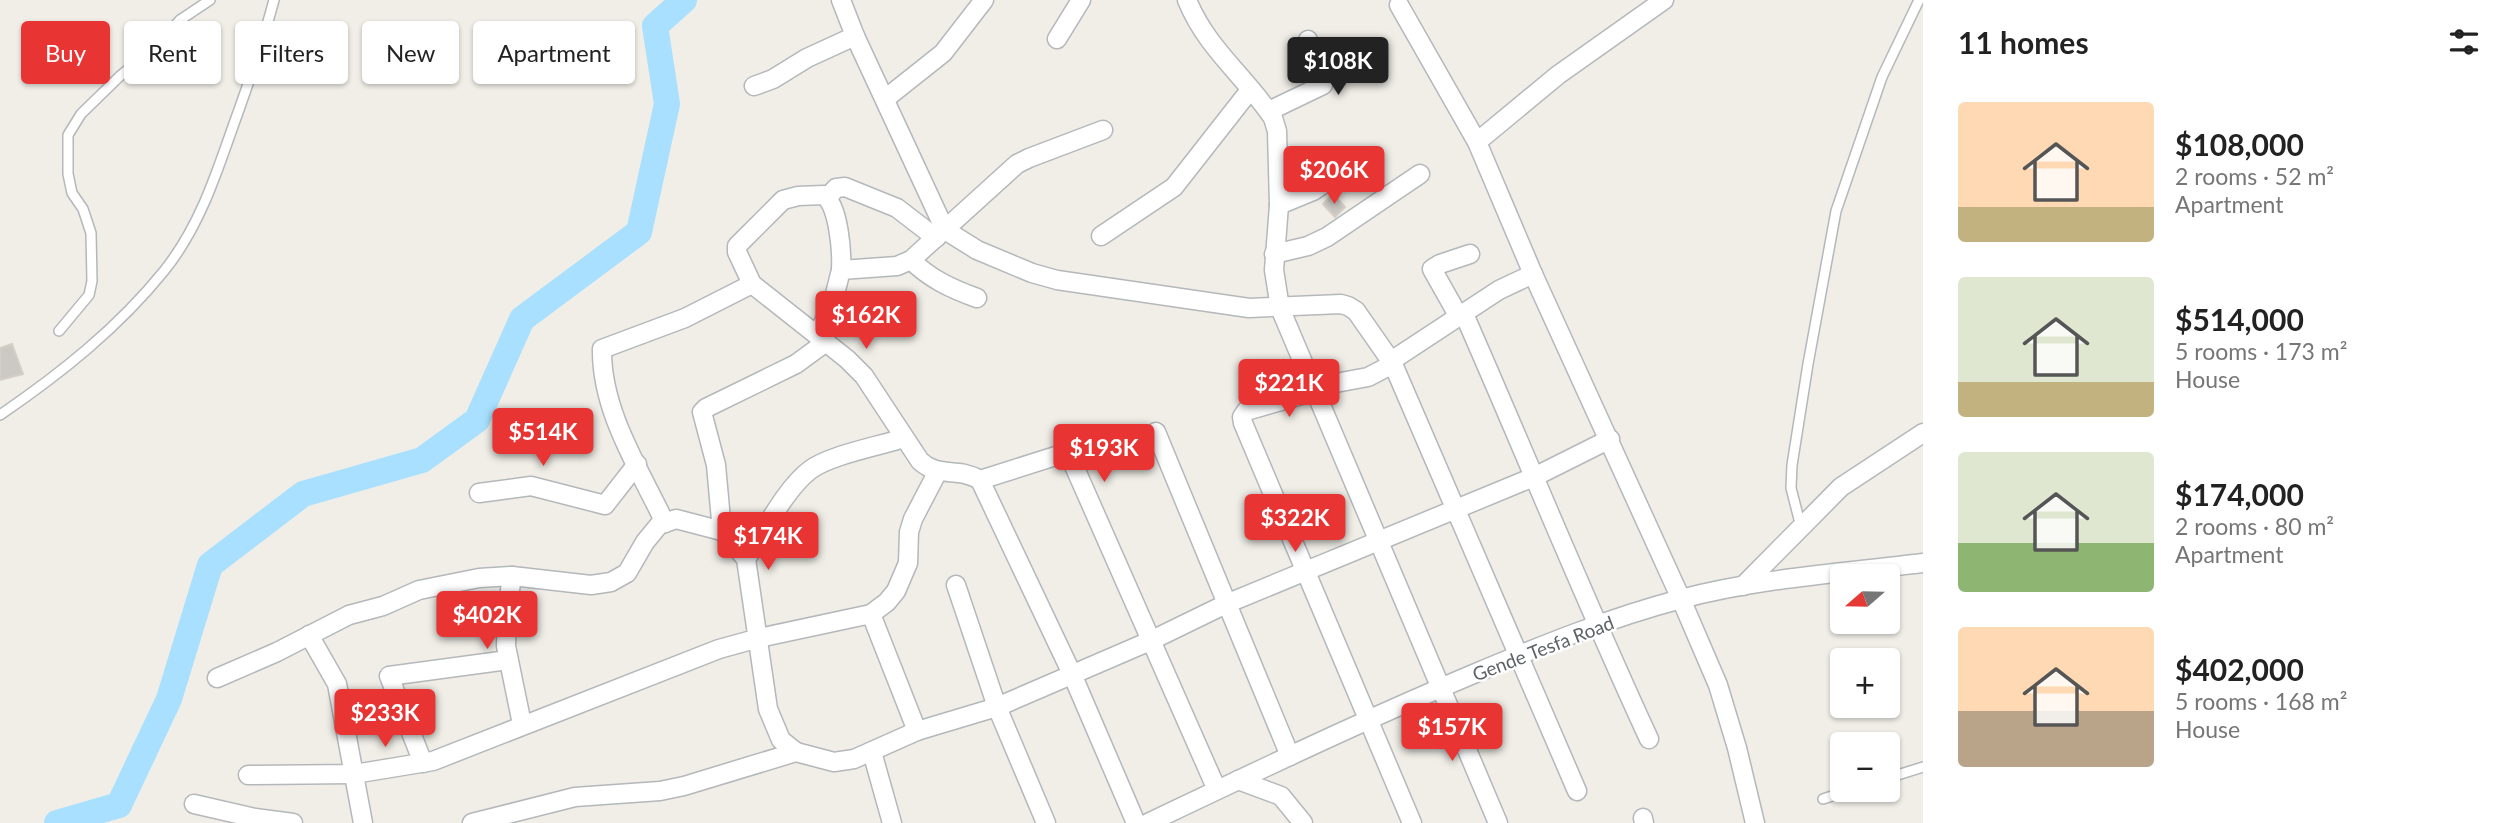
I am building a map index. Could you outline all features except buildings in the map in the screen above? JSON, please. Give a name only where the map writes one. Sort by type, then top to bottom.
[{"type":"street","points":[[841,0],[940,234]]},
{"type":"street","points":[[885,99],[943,52],[984,0]]},
{"type":"street","points":[[1057,39],[1081,0]]},
{"type":"street","points":[[1477,142],[1558,75],[1664,0]]},
{"type":"street","points":[[1190,1],[1201,29],[1217,52],[1273,118],[1277,131],[1279,205],[1274,279],[1280,307],[1498,823]]},
{"type":"street","points":[[1399,5],[1477,142],[1533,274],[1681,599],[1717,685],[1737,748],[1755,823]]},
{"type":"street","points":[[754,86],[773,79],[807,58],[855,36]]},
{"type":"street","points":[[1269,111],[1323,85],[1307,40]]},
{"type":"street","points":[[1101,236],[1174,187],[1250,90]]},
{"type":"street","points":[[841,270],[897,266],[911,260],[1017,164],[1104,130]]},
{"type":"street","points":[[1279,205],[1312,191],[1363,157]]},
{"type":"street","points":[[1274,254],[1308,246],[1327,237],[1420,174]]},
{"type":"street","points":[[828,197],[836,188],[845,187],[897,208],[940,234],[1032,273],[1057,280],[1231,306],[1348,306],[1363,320],[1392,363],[1577,791]]},
{"type":"street","points":[[828,197],[798,196],[783,200],[740,242],[737,252],[752,284],[864,376],[920,461],[938,471],[964,472],[980,480],[1072,674],[1136,823]]},
{"type":"street","points":[[722,531],[716,465],[702,412],[796,365],[821,338],[841,270],[842,247],[828,197]]},
{"type":"street","points":[[1470,254],[1432,269],[1461,315],[1536,476],[1597,625],[1649,739]]},
{"type":"street","points":[[911,260],[945,286],[976,298]]},
{"type":"street","points":[[1412,823],[1304,571],[1242,417],[1246,411],[1315,389],[1368,377],[1500,290],[1533,274]]},
{"type":"street","points":[[665,523],[608,394],[603,375],[602,349],[685,318],[752,284]]},
{"type":"street","points":[[1156,432],[1290,756]]},
{"type":"street","points":[[1743,586],[1841,487],[1923,433]]},
{"type":"street","points":[[746,559],[798,481],[811,469],[825,462],[904,438]]},
{"type":"street","points":[[217,678],[349,615],[383,606],[419,590],[479,578],[512,576],[591,585],[611,582],[627,573],[645,542],[659,525],[676,519],[722,531],[746,559],[768,709],[781,740],[796,752],[834,762],[854,759],[917,730],[997,707],[1226,604],[1536,476],[1610,439]]},
{"type":"street","points":[[980,480],[1066,454],[1080,476],[1217,790]]},
{"type":"street","points":[[479,493],[531,486],[605,505],[637,464]]},
{"type":"street","points":[[248,775],[354,774],[423,763],[709,652],[759,638],[871,614],[896,591],[908,563],[909,532],[913,519],[938,471]]},
{"type":"street","name":"Gende Tesfa Road","points":[[1148,823],[1368,719],[1518,655],[1597,625],[1681,599],[1743,586],[1923,563]]},
{"type":"street","points":[[512,576],[506,646],[522,724]]},
{"type":"street","points":[[956,584],[997,707],[1046,823]]},
{"type":"street","points":[[871,614],[917,730]]},
{"type":"street","points":[[309,635],[337,684],[363,823]]},
{"type":"street","points":[[423,763],[389,676],[508,660]]},
{"type":"street","points":[[472,823],[575,797],[660,791],[684,786],[796,752]]},
{"type":"street","points":[[872,752],[892,823]]},
{"type":"street","points":[[1238,780],[1281,796],[1303,823]]},
{"type":"street","points":[[194,804],[254,818],[293,823]]},
{"type":"lane","points":[[59,331],[89,295],[92,281],[91,233],[83,209],[72,193],[68,174],[68,135],[81,114],[120,76],[152,50],[180,20],[210,0]]},
{"type":"lane","points":[[0,415],[53,379],[114,326],[165,270],[205,205],[259,55],[274,0]]},
{"type":"lane","points":[[1801,527],[1791,488],[1792,465],[1836,211],[1882,77],[1919,0]]},
{"type":"lane","points":[[1900,774],[1923,767]]},
{"type":"lane","points":[[1823,799],[1830,797]]},
{"type":"waterway","points":[[57,823],[119,805],[169,699],[210,565],[303,494],[422,460],[477,420],[522,319],[639,232],[667,104],[655,26],[684,0]]}]
